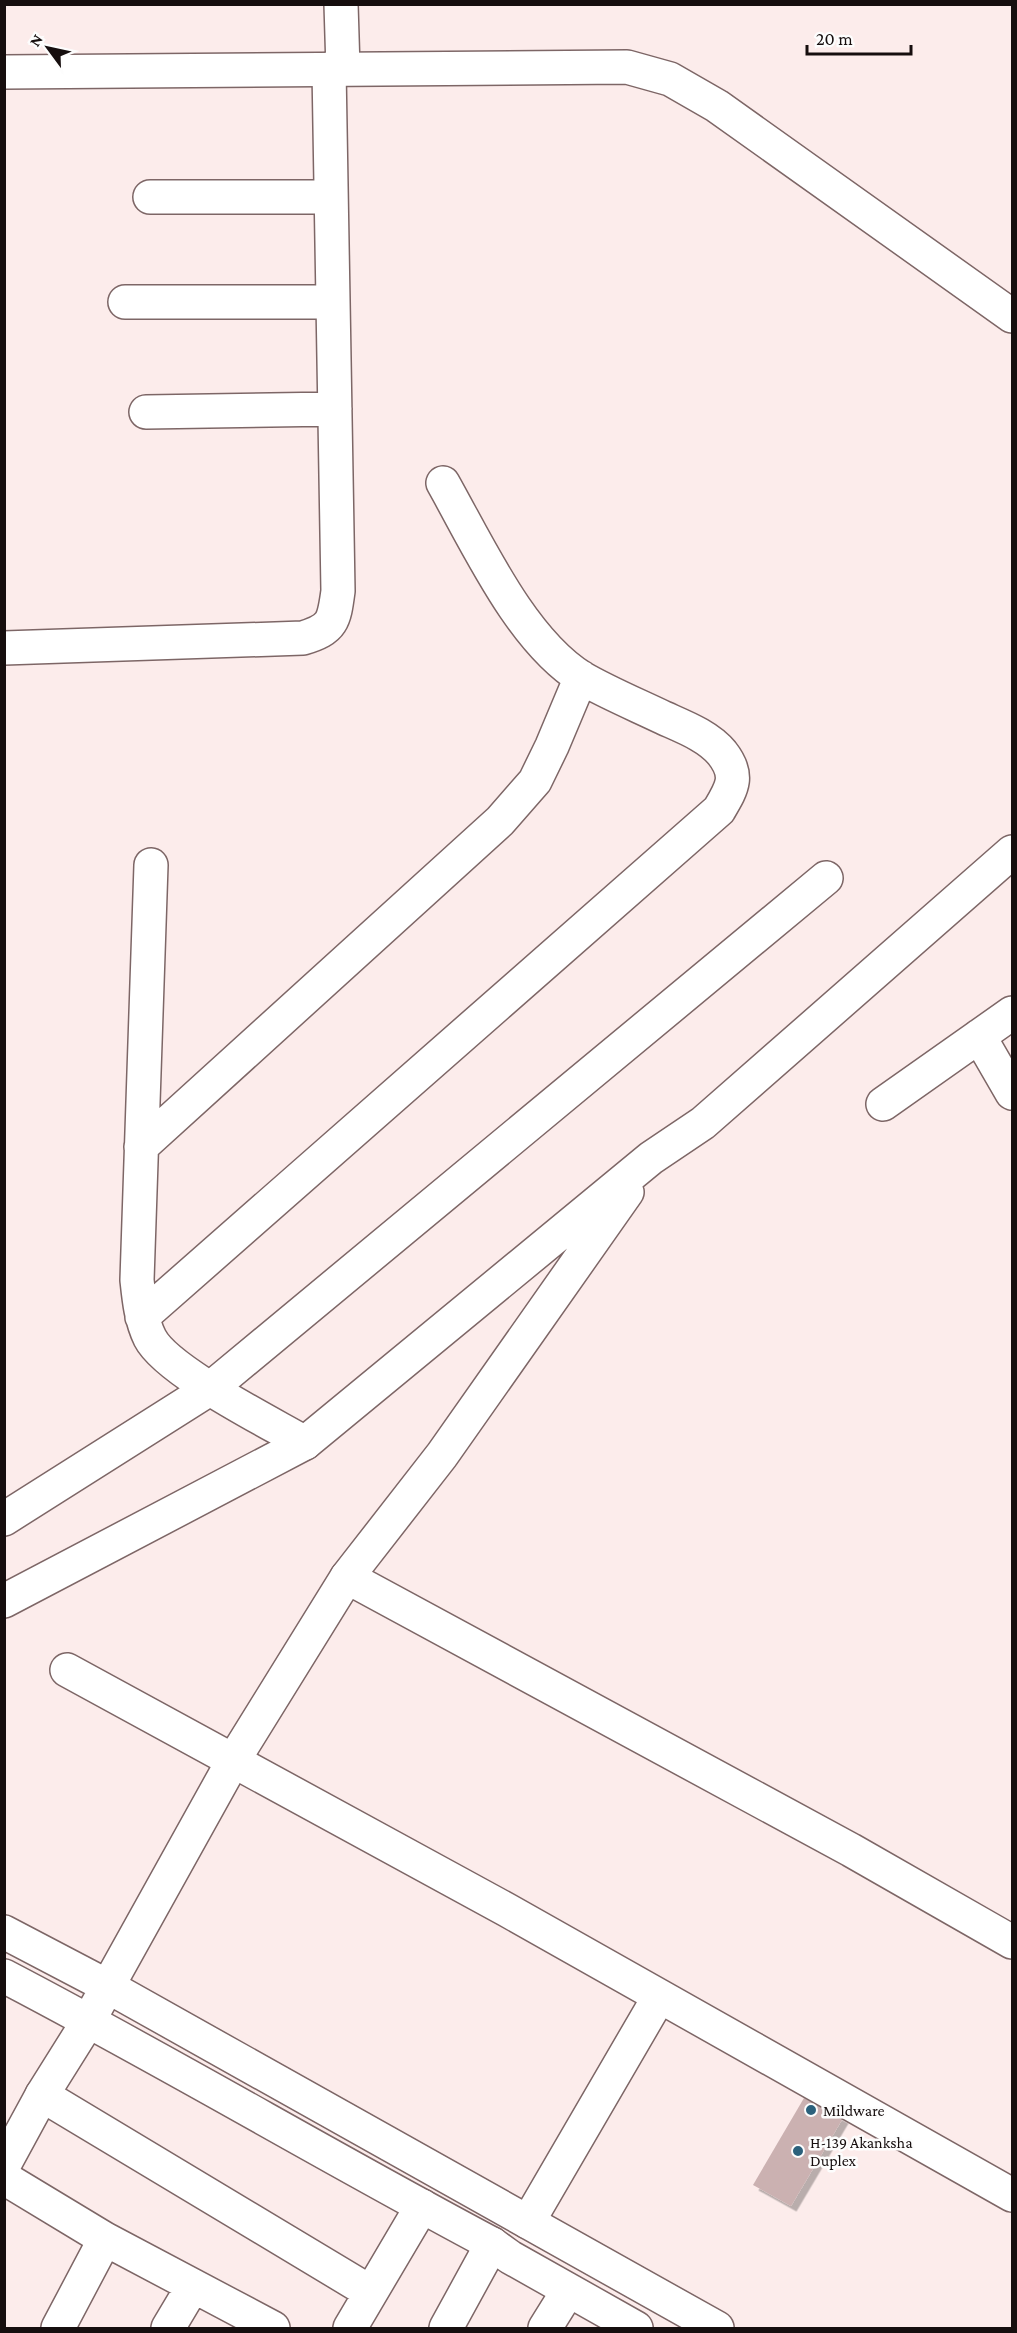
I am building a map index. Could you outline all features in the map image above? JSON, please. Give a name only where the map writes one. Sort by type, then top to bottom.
[{"type":"street","points":[[4,648],[303,638],[321,632],[334,616],[338,591],[331,197],[341,4]]},
{"type":"street","points":[[4,72],[627,67],[670,79],[717,106],[1012,316]]},
{"type":"street","points":[[150,197],[331,197]]},
{"type":"street","points":[[125,302],[333,302]]},
{"type":"street","points":[[146,412],[335,409]]},
{"type":"street","points":[[142,1317],[719,810],[731,790],[734,771],[722,752],[699,734],[581,677],[539,641],[513,605],[443,483]]},
{"type":"street","points":[[141,1147],[500,820],[535,781],[581,677]]},
{"type":"street","points":[[4,1601],[304,1443],[651,1158],[703,1123],[1012,852]]},
{"type":"street","points":[[151,865],[136,1280],[142,1317],[151,1340],[178,1368],[304,1443]]},
{"type":"street","points":[[4,1519],[211,1388],[826,878]]},
{"type":"street","points":[[883,1104],[1012,1013]]},
{"type":"street","points":[[979,1036],[1012,1093]]},
{"type":"street","points":[[4,2165],[233,1761],[347,1577],[442,1455],[651,1158]]},
{"type":"street","points":[[347,1577],[851,1850],[1012,1942]]},
{"type":"street","points":[[67,1670],[507,1910],[1012,2195]]},
{"type":"street","points":[[4,1932],[107,1986],[717,2328]]},
{"type":"street","points":[[4,1976],[88,2020],[492,2244],[568,2291],[636,2328]]},
{"type":"street","points":[[528,2222],[659,1997]]},
{"type":"street","points":[[42,2095],[370,2292]]},
{"type":"street","points":[[4,2178],[105,2239],[273,2328]]},
{"type":"street","points":[[350,2328],[422,2206]]},
{"type":"street","points":[[58,2328],[105,2239]]},
{"type":"street","points":[[446,2328],[492,2244]]},
{"type":"street","points":[[168,2328],[193,2286]]},
{"type":"street","points":[[545,2328],[568,2291]]},
{"type":"building","name":"H-139 Akanksha Duplex","points":[[804,2098],[843,2118],[791,2206],[753,2185]]},
{"type":"place","name":"Mildware","points":[[811,2110]]},
{"type":"place","name":"H-139 Akanksha Duplex","points":[[798,2151]]}]
